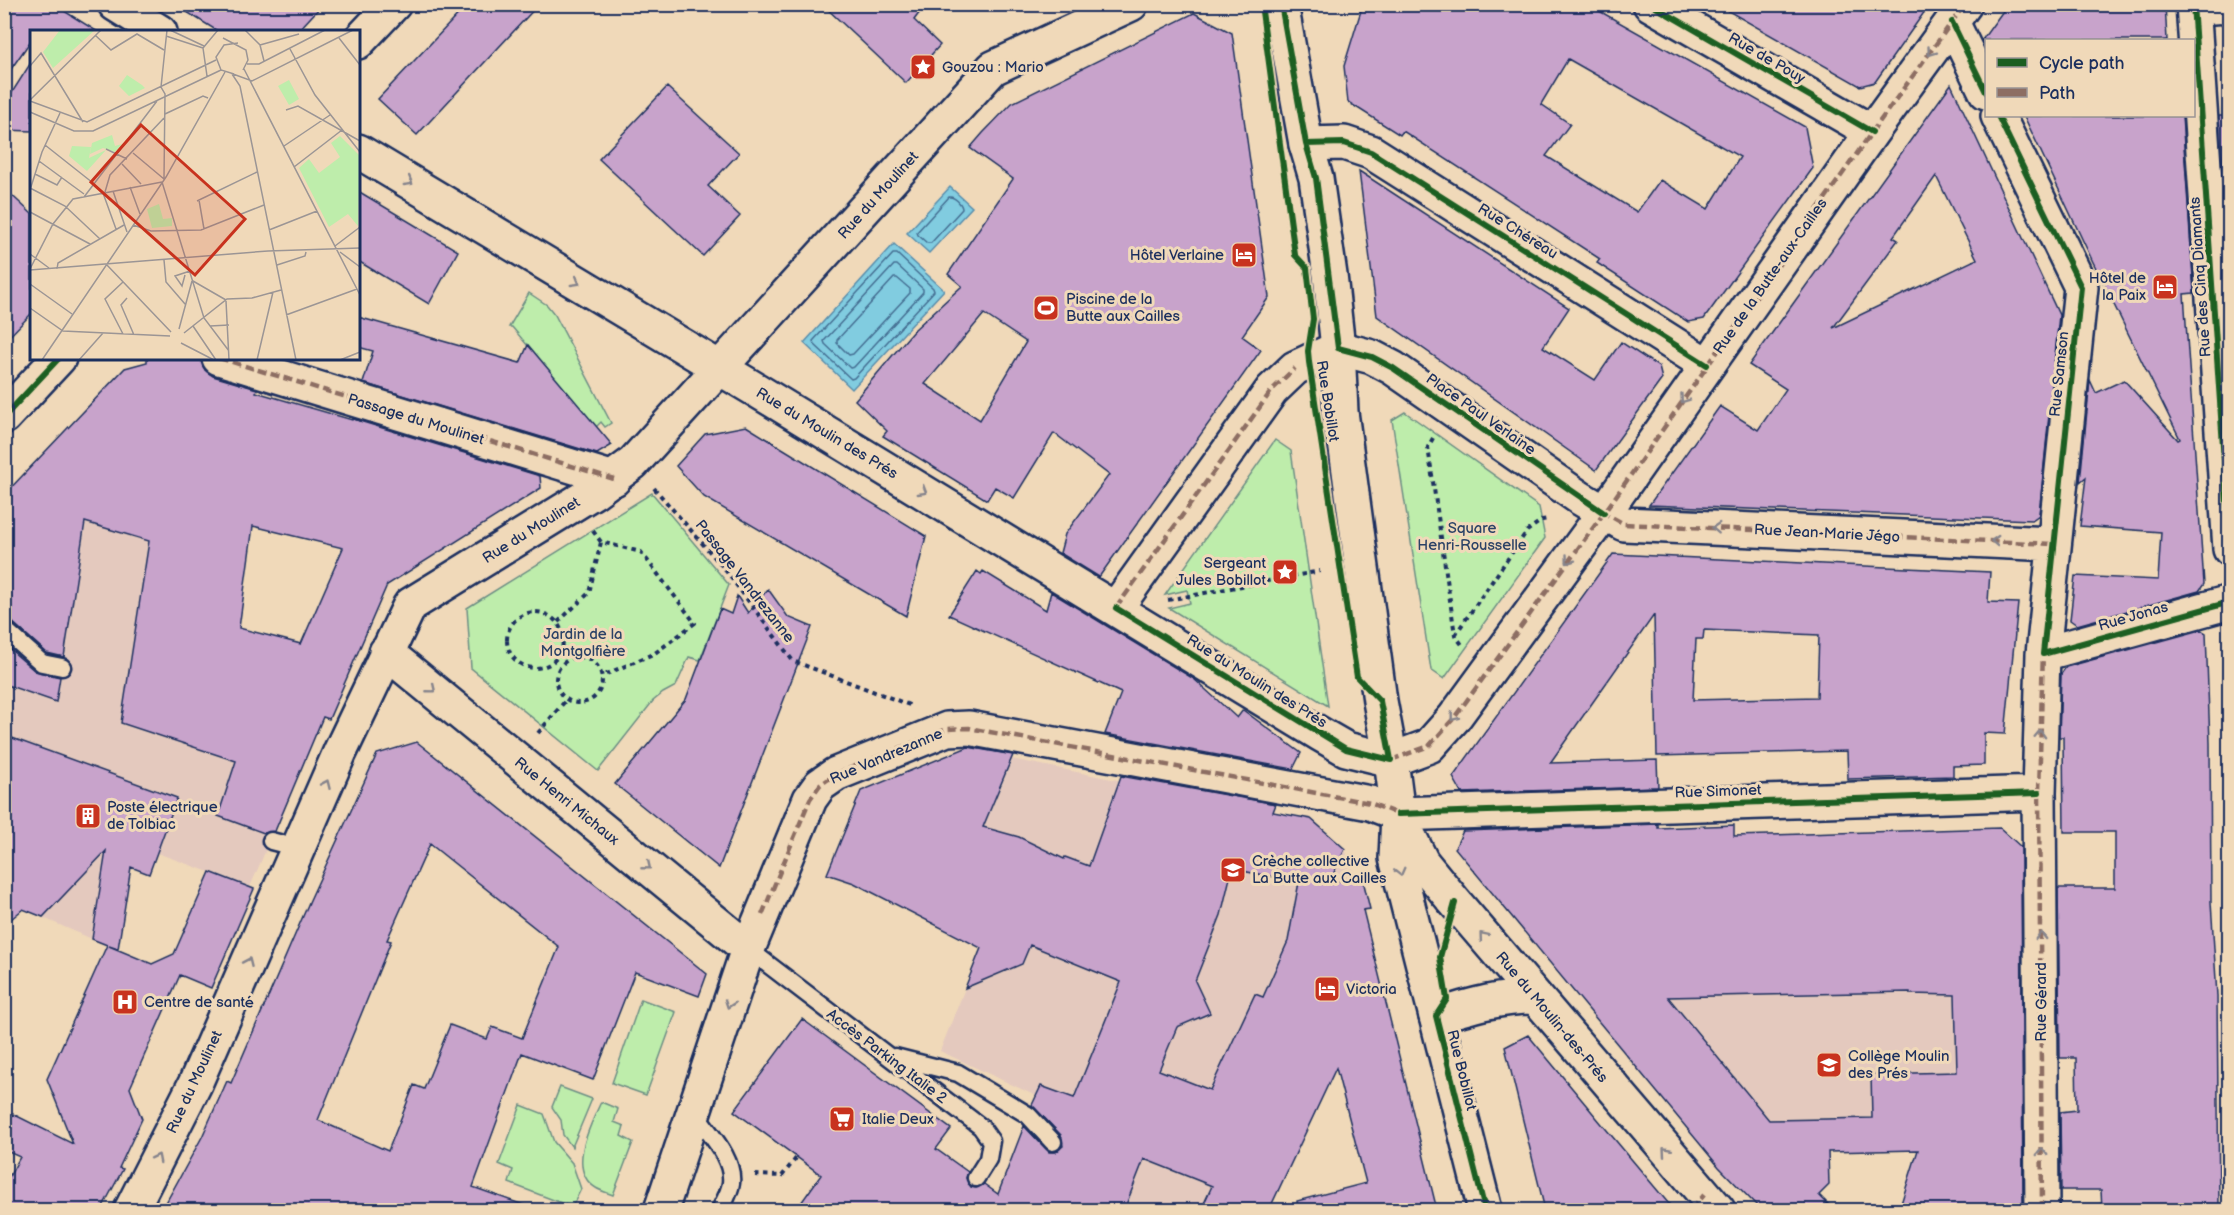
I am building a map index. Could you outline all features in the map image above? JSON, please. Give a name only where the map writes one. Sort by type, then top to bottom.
[{"type":"street","points":[[115,4],[157,30]]},
{"type":"street","points":[[360,40],[394,4]]},
{"type":"street","name":"Rue du Moulinet","points":[[131,1210],[195,1084],[284,845],[410,605],[614,479],[633,463],[993,68],[1131,4]]},
{"type":"street","name":"Rue Bobillot","points":[[1281,4],[1306,144],[1316,178],[1330,275],[1338,348],[1341,412],[1380,701],[1398,814],[1396,858],[1485,1210]]},
{"type":"street","name":"Rue de Pouy","points":[[1650,4],[1872,132]]},
{"type":"street","points":[[2193,6],[2229,6]]},
{"type":"street","name":"Rue des Cinq Diamants","points":[[2193,6],[2229,549]]},
{"type":"street","points":[[1959,13],[1985,89]]},
{"type":"street","name":"Rue de la Butte-aux-Cailles","points":[[1391,760],[1429,746],[1454,718],[1604,513],[1872,132],[1959,13]]},
{"type":"street","name":"Rue Samson","points":[[1998,117],[2081,287],[2043,654],[2039,793]]},
{"type":"street","name":"Rue Chéreau","points":[[1306,144],[1344,143],[1371,152],[1707,365]]},
{"type":"street","name":"Rue du Moulin des Prés","points":[[360,152],[1116,608],[1337,744],[1346,749],[1391,760]]},
{"type":"street","points":[[1116,608],[1272,390],[1295,368],[1338,348]]},
{"type":"street","name":"Place Paul Verlaine","points":[[1338,348],[1372,357],[1394,368],[1604,513]]},
{"type":"street","points":[[4,417],[57,360]]},
{"type":"street","name":"Passage du Moulinet","points":[[226,360],[614,479]]},
{"type":"street","name":"Rue Jean-Marie Jégo","points":[[1604,513],[1624,524],[2053,544]]},
{"type":"street","name":"Rue Jonas","points":[[2043,654],[2229,602]]},
{"type":"street","name":"Rue Henri Michaux","points":[[386,652],[748,949]]},
{"type":"street","name":"Rue Vandrezanne","points":[[661,1210],[748,949],[810,799],[820,785],[836,774],[947,729],[969,728],[1370,803],[1398,814]]},
{"type":"street","name":"Rue Simonet","points":[[1398,814],[2039,793]]},
{"type":"street","name":"Rue Gérard","points":[[2039,793],[2042,1210]]},
{"type":"street","name":"Rue du Moulin-des-Prés","points":[[1398,814],[1422,862],[1705,1205]]},
{"type":"street","points":[[1436,1016],[1486,1001],[1512,997],[1534,997]]},
{"type":"lane","points":[[4,630],[42,663],[62,667]]},
{"type":"lane","name":"Accès Parking Italie 2","points":[[748,949],[981,1127],[991,1141],[987,1159],[976,1178]]},
{"type":"lane","points":[[886,1054],[958,1073],[1028,1115],[1053,1142]]},
{"type":"lane","points":[[694,1110],[725,1157],[730,1175],[731,1185],[720,1210]]},
{"type":"path","points":[[1454,408],[1428,447],[1455,635],[1486,673]]},
{"type":"path","points":[[1455,635],[1527,531],[1542,520],[1554,518]]},
{"type":"path","points":[[558,622],[589,593],[601,542],[641,552],[695,624],[655,653],[602,676]]},
{"type":"path","points":[[1167,600],[1320,571]]},
{"type":"path","points":[[542,612],[558,622],[564,638],[559,656],[553,662],[545,667],[535,668],[517,663],[507,647],[509,628],[514,620],[522,614],[542,612]]},
{"type":"path","points":[[573,658],[588,658],[595,663],[602,676],[600,691],[595,698],[581,704],[566,700],[560,695],[555,681],[560,667],[573,658]]},
{"type":"path","points":[[553,662],[560,667]]},
{"type":"path","points":[[543,727],[566,700]]},
{"type":"path","points":[[730,1175],[783,1176],[797,1157]]},
{"type":"shaded area","points":[[85,522],[149,541],[131,660],[323,717],[250,887],[108,835],[92,939],[23,909],[5,925],[4,596]]},
{"type":"shaded area","points":[[962,749],[1311,819],[1290,929],[1345,849],[1354,873],[1340,903],[1238,1164],[1216,1210],[992,1210],[1036,1096],[940,1051],[981,948],[863,886],[827,874],[861,791]]},
{"type":"shaded area","name":"Collège Moulin des Prés","points":[[2020,943],[2023,1115],[1775,1120],[1719,1167],[1594,1015],[1675,948]]},
{"type":"green space","points":[[529,293],[547,305],[555,315],[611,423],[605,427],[601,422],[596,427],[512,327],[509,327]]},
{"type":"green space","name":"Square Henri-Rousselle","points":[[1405,412],[1539,507],[1545,538],[1444,679],[1431,670],[1392,420]]},
{"type":"green space","points":[[1275,440],[1291,451],[1328,706],[1169,608],[1190,603],[1187,590],[1165,595]]},
{"type":"green space","name":"Jardin de la Montgolfière","points":[[652,493],[729,585],[700,660],[689,657],[676,686],[653,701],[598,771],[471,668],[467,608]]},
{"type":"green space","points":[[641,999],[676,1012],[646,1095],[612,1083]]},
{"type":"green space","points":[[560,1087],[592,1099],[572,1147],[563,1135],[561,1120],[552,1107]]},
{"type":"green space","points":[[601,1102],[618,1109],[614,1122],[624,1126],[621,1136],[633,1142],[613,1195],[596,1188],[587,1180],[583,1170],[583,1146]]},
{"type":"green space","points":[[521,1105],[544,1114],[554,1142],[572,1163],[581,1189],[572,1207],[509,1183],[513,1170],[499,1164]]},
{"type":"water","points":[[950,187],[972,207],[929,253],[907,233]]},
{"type":"water","points":[[894,244],[944,290],[852,389],[804,343]]},
{"type":"building","points":[[4,4],[53,4],[95,30],[30,30],[30,42],[4,79]]},
{"type":"building","points":[[174,4],[323,4],[299,30],[216,30]]},
{"type":"building","points":[[468,4],[539,4],[417,135],[378,99]]},
{"type":"building","points":[[822,4],[926,4],[914,20],[940,45],[906,83]]},
{"type":"building","points":[[1363,4],[1587,4],[1805,127],[1813,168],[1704,319],[1688,322],[1597,263],[1600,259],[1403,131],[1400,135],[1348,102],[1344,66]],"holes":[[[1568,59],[1740,157],[1708,209],[1660,180],[1637,212],[1546,156],[1570,124],[1541,104]]]},
{"type":"building","points":[[1716,4],[1930,4],[1875,82],[1860,86]]},
{"type":"building","points":[[2008,4],[2165,4],[2167,39],[1982,40]]},
{"type":"building","points":[[1194,13],[1232,33],[1269,297],[1242,336],[1261,350],[1099,577],[1060,553],[1065,534],[1109,475],[1054,433],[1014,498],[995,487],[987,500],[883,436],[887,431],[855,400],[914,330],[962,286],[948,274],[1013,179],[970,148],[1012,103]],"holes":[[[984,314],[1026,342],[980,420],[925,384]]]},
{"type":"building","points":[[30,64],[30,131],[4,130],[4,105]]},
{"type":"building","points":[[1951,84],[2059,315],[2039,515],[2032,520],[1649,505],[1720,406],[1758,430],[1786,389],[1749,365]],"holes":[[[1936,176],[1977,259],[1833,328],[1898,240],[1893,237]]]},
{"type":"building","points":[[667,87],[739,153],[708,186],[740,216],[703,256],[599,159]]},
{"type":"building","points":[[2219,116],[2229,116],[2229,265]]},
{"type":"building","points":[[2024,117],[2182,117],[2194,293],[2184,294],[2204,584],[2199,591],[2077,625],[2070,620],[2075,576],[2158,580],[2161,532],[2080,526],[2086,477],[2080,482],[2090,380],[2096,393],[2124,380],[2178,440],[2180,439]]},
{"type":"building","points":[[1359,171],[1569,308],[1543,347],[1595,380],[1621,342],[1659,367],[1662,379],[1596,470],[1377,316]]},
{"type":"building","points":[[4,188],[30,212],[30,315],[4,342]]},
{"type":"building","points":[[360,192],[458,251],[429,304],[360,262]]},
{"type":"building","points":[[360,318],[520,363],[528,345],[612,445],[597,454],[363,383],[373,351],[360,348]]},
{"type":"building","points":[[147,360],[202,360],[205,370],[213,376],[257,389],[256,392],[540,476],[541,488],[387,585],[329,719],[323,717],[275,831],[264,833],[218,816],[236,761],[121,723],[149,541],[85,522],[64,657],[47,653],[11,621],[4,619],[4,495],[125,368],[147,362]],"holes":[[[253,526],[343,548],[301,644],[239,628]]]},
{"type":"building","points":[[746,426],[926,536],[906,616],[704,497],[676,466],[705,434]]},
{"type":"building","points":[[1613,554],[1990,572],[1988,602],[2018,603],[2005,734],[1984,733],[1984,765],[1953,766],[1953,776],[1848,779],[1847,751],[1657,756],[1654,615],[1550,763],[1657,760],[1658,787],[1462,793],[1453,777]],"holes":[[[1704,630],[1819,635],[1817,697],[1693,700],[1696,639],[1703,639]]]},
{"type":"building","points":[[977,571],[981,574],[983,571],[1046,610],[1051,592],[1194,679],[1237,718],[1243,710],[1301,753],[1293,769],[1105,734],[1121,693],[949,615]]},
{"type":"building","points":[[768,589],[788,617],[812,627],[719,868],[615,784],[686,699],[720,609],[731,614],[737,596],[748,613]]},
{"type":"building","points":[[2201,630],[2206,633],[2210,743],[2211,902],[2217,996],[2219,1210],[2102,1210],[2101,1190],[2061,1190],[2060,1112],[2077,1110],[2076,1058],[2060,1058],[2058,888],[2115,888],[2115,832],[2064,832],[2063,737],[2059,737],[2061,674],[2066,667]]},
{"type":"building","points":[[4,644],[35,671],[60,677],[56,702],[4,684]]},
{"type":"building","points":[[4,735],[177,798],[149,874],[131,867],[118,949],[109,946],[152,964],[174,954],[210,872],[254,889],[211,988],[180,975],[130,1088],[142,1119],[119,1168],[123,1169],[101,1210],[4,1210],[4,1186],[20,1157],[4,1150],[4,1129],[13,1114],[73,1144],[47,1079],[107,945],[92,939],[106,851],[43,917],[23,909],[4,925]]},
{"type":"building","points":[[417,742],[707,974],[699,996],[635,972],[593,1080],[522,1053],[473,1187],[529,1207],[528,1210],[162,1210],[202,1137],[227,1081],[231,1083],[310,900],[377,754]],"holes":[[[430,844],[559,947],[522,1038],[492,1027],[487,1039],[450,1025],[424,1089],[414,1085],[388,1151],[318,1120],[391,941],[387,940]]]},
{"type":"building","points":[[968,747],[1013,755],[983,827],[1019,837],[1064,859],[1065,857],[1089,866],[1121,776],[1276,804],[1273,812],[1311,819],[1345,849],[1329,883],[1362,876],[1370,909],[1363,910],[1437,1210],[1298,1210],[1297,1201],[1366,1183],[1336,1068],[1269,1210],[1201,1210],[1212,1186],[1144,1159],[1124,1210],[796,1210],[821,1175],[734,1111],[802,1019],[951,1129],[936,1149],[968,1172],[966,1178],[971,1187],[976,1188],[984,1184],[998,1194],[1024,1126],[1049,1152],[1056,1152],[1063,1146],[1061,1135],[1032,1105],[1041,1086],[1074,1098],[1121,982],[1030,945],[1022,964],[965,988],[981,948],[854,883],[827,874],[861,791]],"holes":[[[1232,869],[1299,882],[1288,941],[1263,997],[1255,994],[1210,1090],[1159,1070],[1177,1027],[1210,1013],[1195,981],[1221,915]]]},
{"type":"building","points":[[1658,824],[1658,828],[1734,825],[1734,836],[2000,828],[2021,847],[2023,1210],[1899,1210],[1918,1150],[1828,1152],[1829,1185],[1819,1195],[1834,1210],[1761,1210],[1719,1167],[1455,848],[1463,831]],"holes":[[[1910,992],[1910,994],[1955,995],[1957,1072],[1871,1074],[1872,1118],[1769,1120],[1668,997]]]},
{"type":"building","points":[[1528,1035],[1674,1210],[1545,1210],[1505,1047]]},
{"type":"marked path","points":[[1391,760],[1429,746],[1454,718],[1604,513],[1872,132],[1965,4]]},
{"type":"marked path","points":[[2194,8],[2230,6]]},
{"type":"marked path","points":[[226,360],[614,479]]},
{"type":"marked path","points":[[1116,608],[1272,390],[1295,368]]},
{"type":"marked path","points":[[1601,511],[1624,524],[2053,544]]},
{"type":"marked path","points":[[2042,1210],[2039,793],[2043,650]]},
{"type":"marked path","points":[[762,915],[810,799],[820,785],[836,774],[947,729],[969,728],[1370,803],[1403,814]]},
{"type":"marked path","points":[[1692,1210],[1704,1195]]},
{"type":"cycle path","points":[[1116,608],[1346,749],[1391,760],[1380,701],[1357,677],[1309,362],[1308,351],[1313,319],[1307,268],[1295,255],[1261,4]]},
{"type":"cycle path","points":[[1281,4],[1306,144],[1316,178],[1338,348],[1372,357],[1393,368],[1604,513]]},
{"type":"cycle path","points":[[1650,4],[1872,132]]},
{"type":"cycle path","points":[[2193,4],[2230,549]]},
{"type":"cycle path","points":[[1952,22],[1985,90]]},
{"type":"cycle path","points":[[1998,117],[2081,287],[2043,654],[2230,602]]},
{"type":"cycle path","points":[[1306,144],[1344,143],[1371,152],[1707,365]]},
{"type":"cycle path","points":[[4,417],[57,360]]},
{"type":"cycle path","points":[[1398,814],[2039,793]]},
{"type":"cycle path","points":[[1455,903],[1440,957],[1447,999],[1436,1016],[1485,1210]]},
{"type":"place","name":"Gouzou : Mario","points":[[923,67]]},
{"type":"place","name":"Hôtel Verlaine","points":[[1244,255]]},
{"type":"place","name":"Hôtel de la Paix","points":[[2165,287]]},
{"type":"place","name":"Piscine de la Butte aux Cailles","points":[[1046,308]]},
{"type":"place","name":"Sergeant Jules Bobillot","points":[[1285,572]]},
{"type":"place","name":"Poste électrique de Tolbiac","points":[[88,816]]},
{"type":"place","name":"Crèche collective La Butte aux Cailles","points":[[1233,870]]},
{"type":"place","name":"Victoria","points":[[1327,989]]},
{"type":"place","name":"Centre de santé","points":[[125,1002]]},
{"type":"place","name":"Collège Moulin des Prés","points":[[1829,1065]]},
{"type":"place","name":"Italie Deux","points":[[842,1119]]}]
